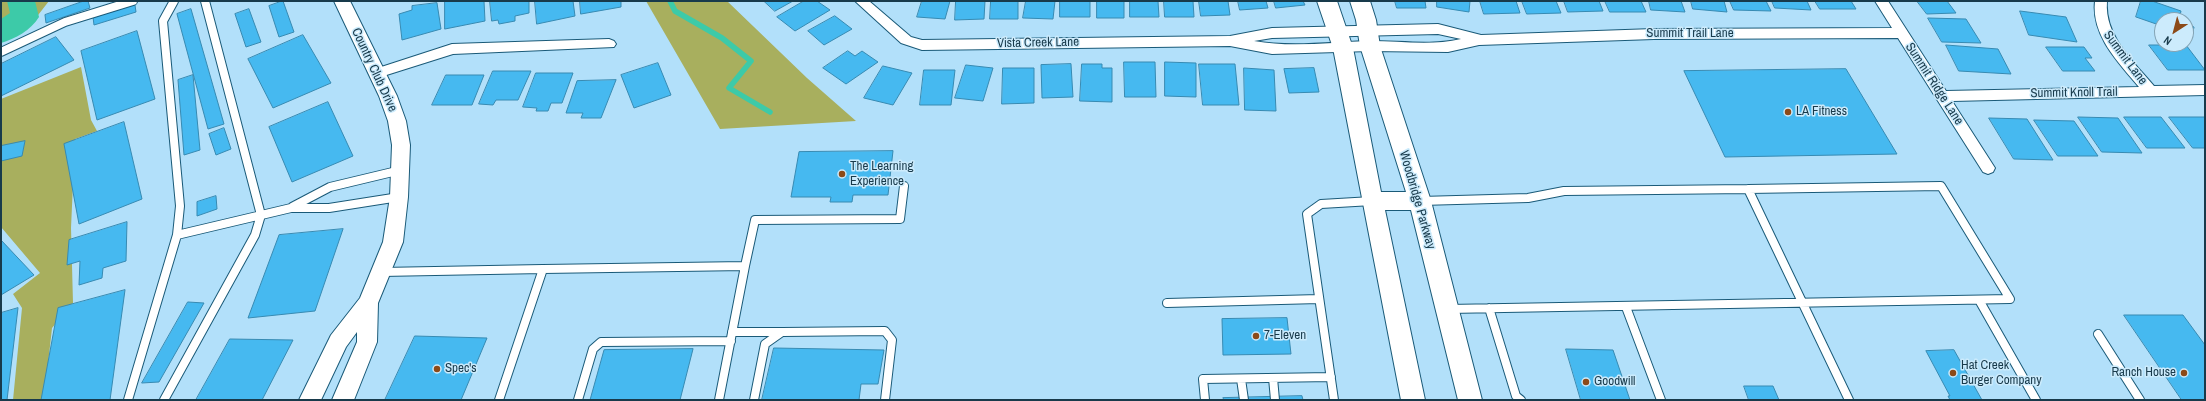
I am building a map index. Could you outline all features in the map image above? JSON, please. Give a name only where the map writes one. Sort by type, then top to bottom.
[{"type":"main road","points":[[1327,1],[1341,40],[1413,400]]},
{"type":"main road","name":"Woodbridge Parkway","points":[[1360,1],[1369,39],[1420,201],[1470,400]]},
{"type":"main road","points":[[1372,201],[1420,201]]},
{"type":"street","name":"Country Club Drive","points":[[342,1],[377,73],[397,121],[401,145],[401,170],[393,242],[368,303],[338,341],[314,391],[347,391],[367,342],[368,303]]},
{"type":"street","name":"Vista Creek Lane","points":[[861,1],[906,40],[922,44],[1230,41],[1272,49],[1341,40]]},
{"type":"street","name":"Summit Ridge Lane","points":[[1881,1],[1988,168]]},
{"type":"street","name":"Summit Lane","points":[[2101,1],[2098,9],[2100,24],[2115,47],[2150,91]]},
{"type":"street","name":"Summit Trail Lane","points":[[1341,40],[1369,39],[1438,28],[1479,40]]},
{"type":"street","name":"Summit Trail Lane","points":[[1369,39],[1448,47],[1479,40],[1654,34],[1901,33]]},
{"type":"street","points":[[377,73],[452,48],[609,44]]},
{"type":"street","name":"Summit Knoll Trail","points":[[1943,96],[2205,90]]},
{"type":"lane","points":[[1,52],[65,22],[133,1]]},
{"type":"lane","points":[[128,400],[177,235],[180,206],[163,21],[174,1]]},
{"type":"lane","points":[[164,400],[255,235],[261,215],[205,1]]},
{"type":"lane","points":[[292,208],[330,187],[401,170]]},
{"type":"lane","points":[[719,400],[755,220],[900,219],[904,186]]},
{"type":"lane","points":[[1420,201],[1528,198],[1564,191],[1941,186],[2010,299],[1804,304],[1447,309]]},
{"type":"lane","points":[[1748,188],[1850,400]]},
{"type":"lane","points":[[177,235],[292,208],[329,208],[399,197]]},
{"type":"lane","points":[[1334,400],[1307,214],[1321,204],[1372,201]]},
{"type":"lane","points":[[381,272],[745,266]]},
{"type":"lane","points":[[499,400],[543,269]]},
{"type":"lane","points":[[1167,303],[1320,299]]},
{"type":"lane","points":[[1979,300],[2036,400]]},
{"type":"lane","points":[[1626,306],[1661,400]]},
{"type":"lane","points":[[1489,308],[1516,396],[1521,400]]},
{"type":"lane","points":[[578,400],[593,349],[601,342],[732,336],[782,332],[884,331],[892,340],[884,400]]},
{"type":"lane","points":[[754,400],[765,344],[782,332]]},
{"type":"lane","points":[[2098,334],[2140,400]]},
{"type":"lane","points":[[1205,400],[1203,380],[1331,377]]},
{"type":"lane","points":[[1273,378],[1275,400]]},
{"type":"lane","points":[[1241,379],[1244,400]]},
{"type":"green space","points":[[1,1],[49,1],[28,28],[1,38]]},
{"type":"green space","points":[[646,1],[727,1],[807,78],[856,121],[720,129]]},
{"type":"green space","points":[[81,67],[91,120],[97,131],[75,139],[71,228],[73,303],[52,328],[44,400],[13,400],[22,308],[13,294],[40,273],[1,227],[1,99]]},
{"type":"building","points":[[84,1],[88,1],[90,8],[46,23],[45,15]]},
{"type":"building","points":[[283,1],[294,32],[279,37],[269,6]]},
{"type":"building","points":[[445,1],[484,1],[485,21],[445,29]]},
{"type":"building","points":[[490,1],[529,1],[529,13],[515,16],[515,21],[499,24],[498,20],[492,21]]},
{"type":"building","points":[[535,1],[573,1],[575,16],[537,24]]},
{"type":"building","points":[[580,1],[621,1],[621,7],[581,14]]},
{"type":"building","points":[[764,1],[793,1],[775,11]]},
{"type":"building","points":[[804,1],[817,1],[830,10],[795,31],[777,17]]},
{"type":"building","points":[[922,1],[950,1],[945,19],[917,17]]},
{"type":"building","points":[[956,1],[985,1],[984,19],[955,20]]},
{"type":"building","points":[[991,1],[1018,1],[1018,19],[990,19]]},
{"type":"building","points":[[1026,1],[1055,1],[1053,19],[1023,18]]},
{"type":"building","points":[[1060,1],[1090,1],[1090,17],[1060,17]]},
{"type":"building","points":[[1097,1],[1124,1],[1124,18],[1097,18]]},
{"type":"building","points":[[1130,1],[1158,1],[1159,17],[1130,17]]},
{"type":"building","points":[[1164,1],[1193,1],[1194,17],[1165,17]]},
{"type":"building","points":[[1199,1],[1228,1],[1230,15],[1201,16]]},
{"type":"building","points":[[1238,1],[1266,1],[1268,8],[1240,10]]},
{"type":"building","points":[[1274,1],[1303,1],[1305,5],[1276,8]]},
{"type":"building","points":[[1395,1],[1425,1],[1426,8],[1397,8]]},
{"type":"building","points":[[1437,1],[1470,1],[1469,12],[1437,7]]},
{"type":"building","points":[[1480,1],[1516,1],[1520,13],[1484,14]]},
{"type":"building","points":[[1522,1],[1556,1],[1561,13],[1527,14]]},
{"type":"building","points":[[1564,1],[1599,1],[1603,11],[1568,12]]},
{"type":"building","points":[[1605,1],[1641,1],[1646,12],[1610,12]]},
{"type":"building","points":[[1649,1],[1681,1],[1685,12],[1651,10]]},
{"type":"building","points":[[1691,1],[1724,1],[1727,12],[1693,9]]},
{"type":"building","points":[[1730,1],[1766,1],[1771,11],[1734,10]]},
{"type":"building","points":[[1772,1],[1807,1],[1811,10],[1775,8]]},
{"type":"building","points":[[1815,1],[1851,1],[1856,9],[1820,9]]},
{"type":"building","points":[[1917,1],[1947,1],[1956,13],[1927,14]]},
{"type":"building","points":[[2141,1],[2152,1],[2181,11],[2154,12],[2154,23],[2136,17]]},
{"type":"building","points":[[437,3],[441,29],[402,40],[399,14],[412,10],[412,6]]},
{"type":"building","points":[[135,5],[136,12],[94,25],[93,17]]},
{"type":"building","points":[[191,9],[224,124],[208,129],[177,14]]},
{"type":"building","points":[[249,9],[261,42],[246,47],[235,14]]},
{"type":"building","points":[[2020,11],[2066,17],[2077,42],[2029,35]]},
{"type":"building","points":[[835,16],[852,29],[824,45],[808,31]]},
{"type":"building","points":[[1928,18],[1966,19],[1981,43],[1942,42]]},
{"type":"building","points":[[137,31],[155,99],[97,120],[81,51]]},
{"type":"building","points":[[303,35],[331,83],[273,108],[248,59]]},
{"type":"building","points":[[56,37],[74,60],[1,96],[1,64]]},
{"type":"building","points":[[1946,45],[1998,49],[2011,74],[1959,71]]},
{"type":"building","points":[[2149,45],[2154,45],[2154,52]]},
{"type":"building","points":[[2046,47],[2084,47],[2092,58],[2085,58],[2095,71],[2063,71]]},
{"type":"building","points":[[848,51],[855,56],[862,51],[878,62],[846,84],[823,68]]},
{"type":"building","points":[[2154,52],[2191,52],[2205,70],[2168,70]]},
{"type":"building","points":[[1124,62],[1155,62],[1156,97],[1125,97]]},
{"type":"building","points":[[1165,62],[1196,63],[1196,97],[1165,96]]},
{"type":"building","points":[[658,63],[671,95],[634,108],[621,75]]},
{"type":"building","points":[[1071,64],[1073,97],[1042,98],[1041,65]]},
{"type":"building","points":[[1082,64],[1102,64],[1102,68],[1112,68],[1112,102],[1080,101]]},
{"type":"building","points":[[1199,64],[1235,64],[1239,105],[1203,105]]},
{"type":"building","points":[[966,65],[993,68],[983,101],[955,98]]},
{"type":"building","points":[[883,66],[912,73],[893,105],[864,98]]},
{"type":"building","points":[[1003,68],[1034,68],[1034,103],[1002,104]]},
{"type":"building","points":[[1244,68],[1274,70],[1276,111],[1245,110]]},
{"type":"building","points":[[1314,68],[1319,92],[1289,93],[1284,69]]},
{"type":"building","name":"LA Fitness","points":[[1846,69],[1897,154],[1725,157],[1684,71]]},
{"type":"building","points":[[924,70],[955,70],[951,105],[920,105]]},
{"type":"building","points":[[493,71],[531,71],[518,100],[496,100],[493,105],[479,104]]},
{"type":"building","points":[[536,73],[573,73],[562,103],[551,103],[548,111],[536,111],[537,108],[523,107]]},
{"type":"building","points":[[193,75],[200,150],[184,155],[178,80]]},
{"type":"building","points":[[446,75],[484,75],[472,105],[432,105]]},
{"type":"building","points":[[616,80],[601,118],[581,118],[583,113],[566,113],[577,81]]},
{"type":"building","points":[[328,102],[353,156],[292,182],[269,127]]},
{"type":"building","points":[[2078,117],[2118,118],[2142,153],[2102,152]]},
{"type":"building","points":[[2124,117],[2161,117],[2185,148],[2147,148]]},
{"type":"building","points":[[2169,117],[2205,117],[2205,148],[2193,148]]},
{"type":"building","points":[[1989,118],[2027,119],[2053,160],[2014,159]]},
{"type":"building","points":[[2034,120],[2074,121],[2098,156],[2058,156]]},
{"type":"building","points":[[124,122],[142,199],[79,224],[64,144]]},
{"type":"building","points":[[224,128],[231,149],[216,155],[209,134]]},
{"type":"building","points":[[25,141],[22,156],[1,161],[1,146]]},
{"type":"building","name":"The Learning Experience","points":[[893,151],[888,195],[853,195],[852,202],[830,202],[831,197],[791,197],[799,152]]},
{"type":"building","points":[[216,196],[217,209],[197,216],[197,202]]},
{"type":"building","points":[[127,222],[126,261],[103,268],[102,278],[79,285],[80,261],[67,265],[69,240]]},
{"type":"building","points":[[343,229],[315,311],[248,318],[279,235]]},
{"type":"building","points":[[1,240],[34,275],[1,295]]},
{"type":"building","points":[[125,290],[110,400],[41,400],[58,308]]},
{"type":"building","points":[[188,302],[204,303],[159,382],[142,383]]},
{"type":"building","points":[[18,308],[7,400],[1,400],[1,313]]},
{"type":"building","name":"Ranch House","points":[[2124,315],[2183,315],[2205,345],[2205,400],[2182,400]]},
{"type":"building","name":"7-Eleven","points":[[1287,318],[1291,354],[1223,355],[1222,319]]},
{"type":"building","name":"Spec's","points":[[415,336],[487,338],[461,400],[385,400]]},
{"type":"building","points":[[230,339],[293,340],[262,400],[196,400]]},
{"type":"building","points":[[774,348],[884,350],[878,384],[861,384],[859,400],[762,400]]},
{"type":"building","points":[[693,349],[680,400],[590,400],[604,350]]},
{"type":"building","points":[[1566,349],[1613,350],[1630,400],[1581,400]]},
{"type":"building","name":"Hat Creek Burger Company","points":[[1954,350],[1982,400],[1950,400],[1948,396],[1950,396],[1926,351]]},
{"type":"building","points":[[1744,386],[1773,386],[1779,400],[1749,400]]},
{"type":"building","points":[[1302,396],[1303,400],[1224,400],[1223,398]]},
{"type":"waterway","points":[[1,33],[25,17],[21,1]]},
{"type":"waterway","points":[[670,1],[675,11],[722,38],[751,61],[729,88],[770,112]]},
{"type":"place","name":"LA Fitness","points":[[1788,112]]},
{"type":"place","name":"The Learning Experience","points":[[842,174]]},
{"type":"place","name":"7-Eleven","points":[[1256,336]]},
{"type":"place","name":"Spec's","points":[[437,369]]},
{"type":"place","name":"Hat Creek Burger Company","points":[[1953,373]]},
{"type":"place","name":"Ranch House","points":[[2184,373]]},
{"type":"place","name":"Goodwill","points":[[1586,382]]}]
